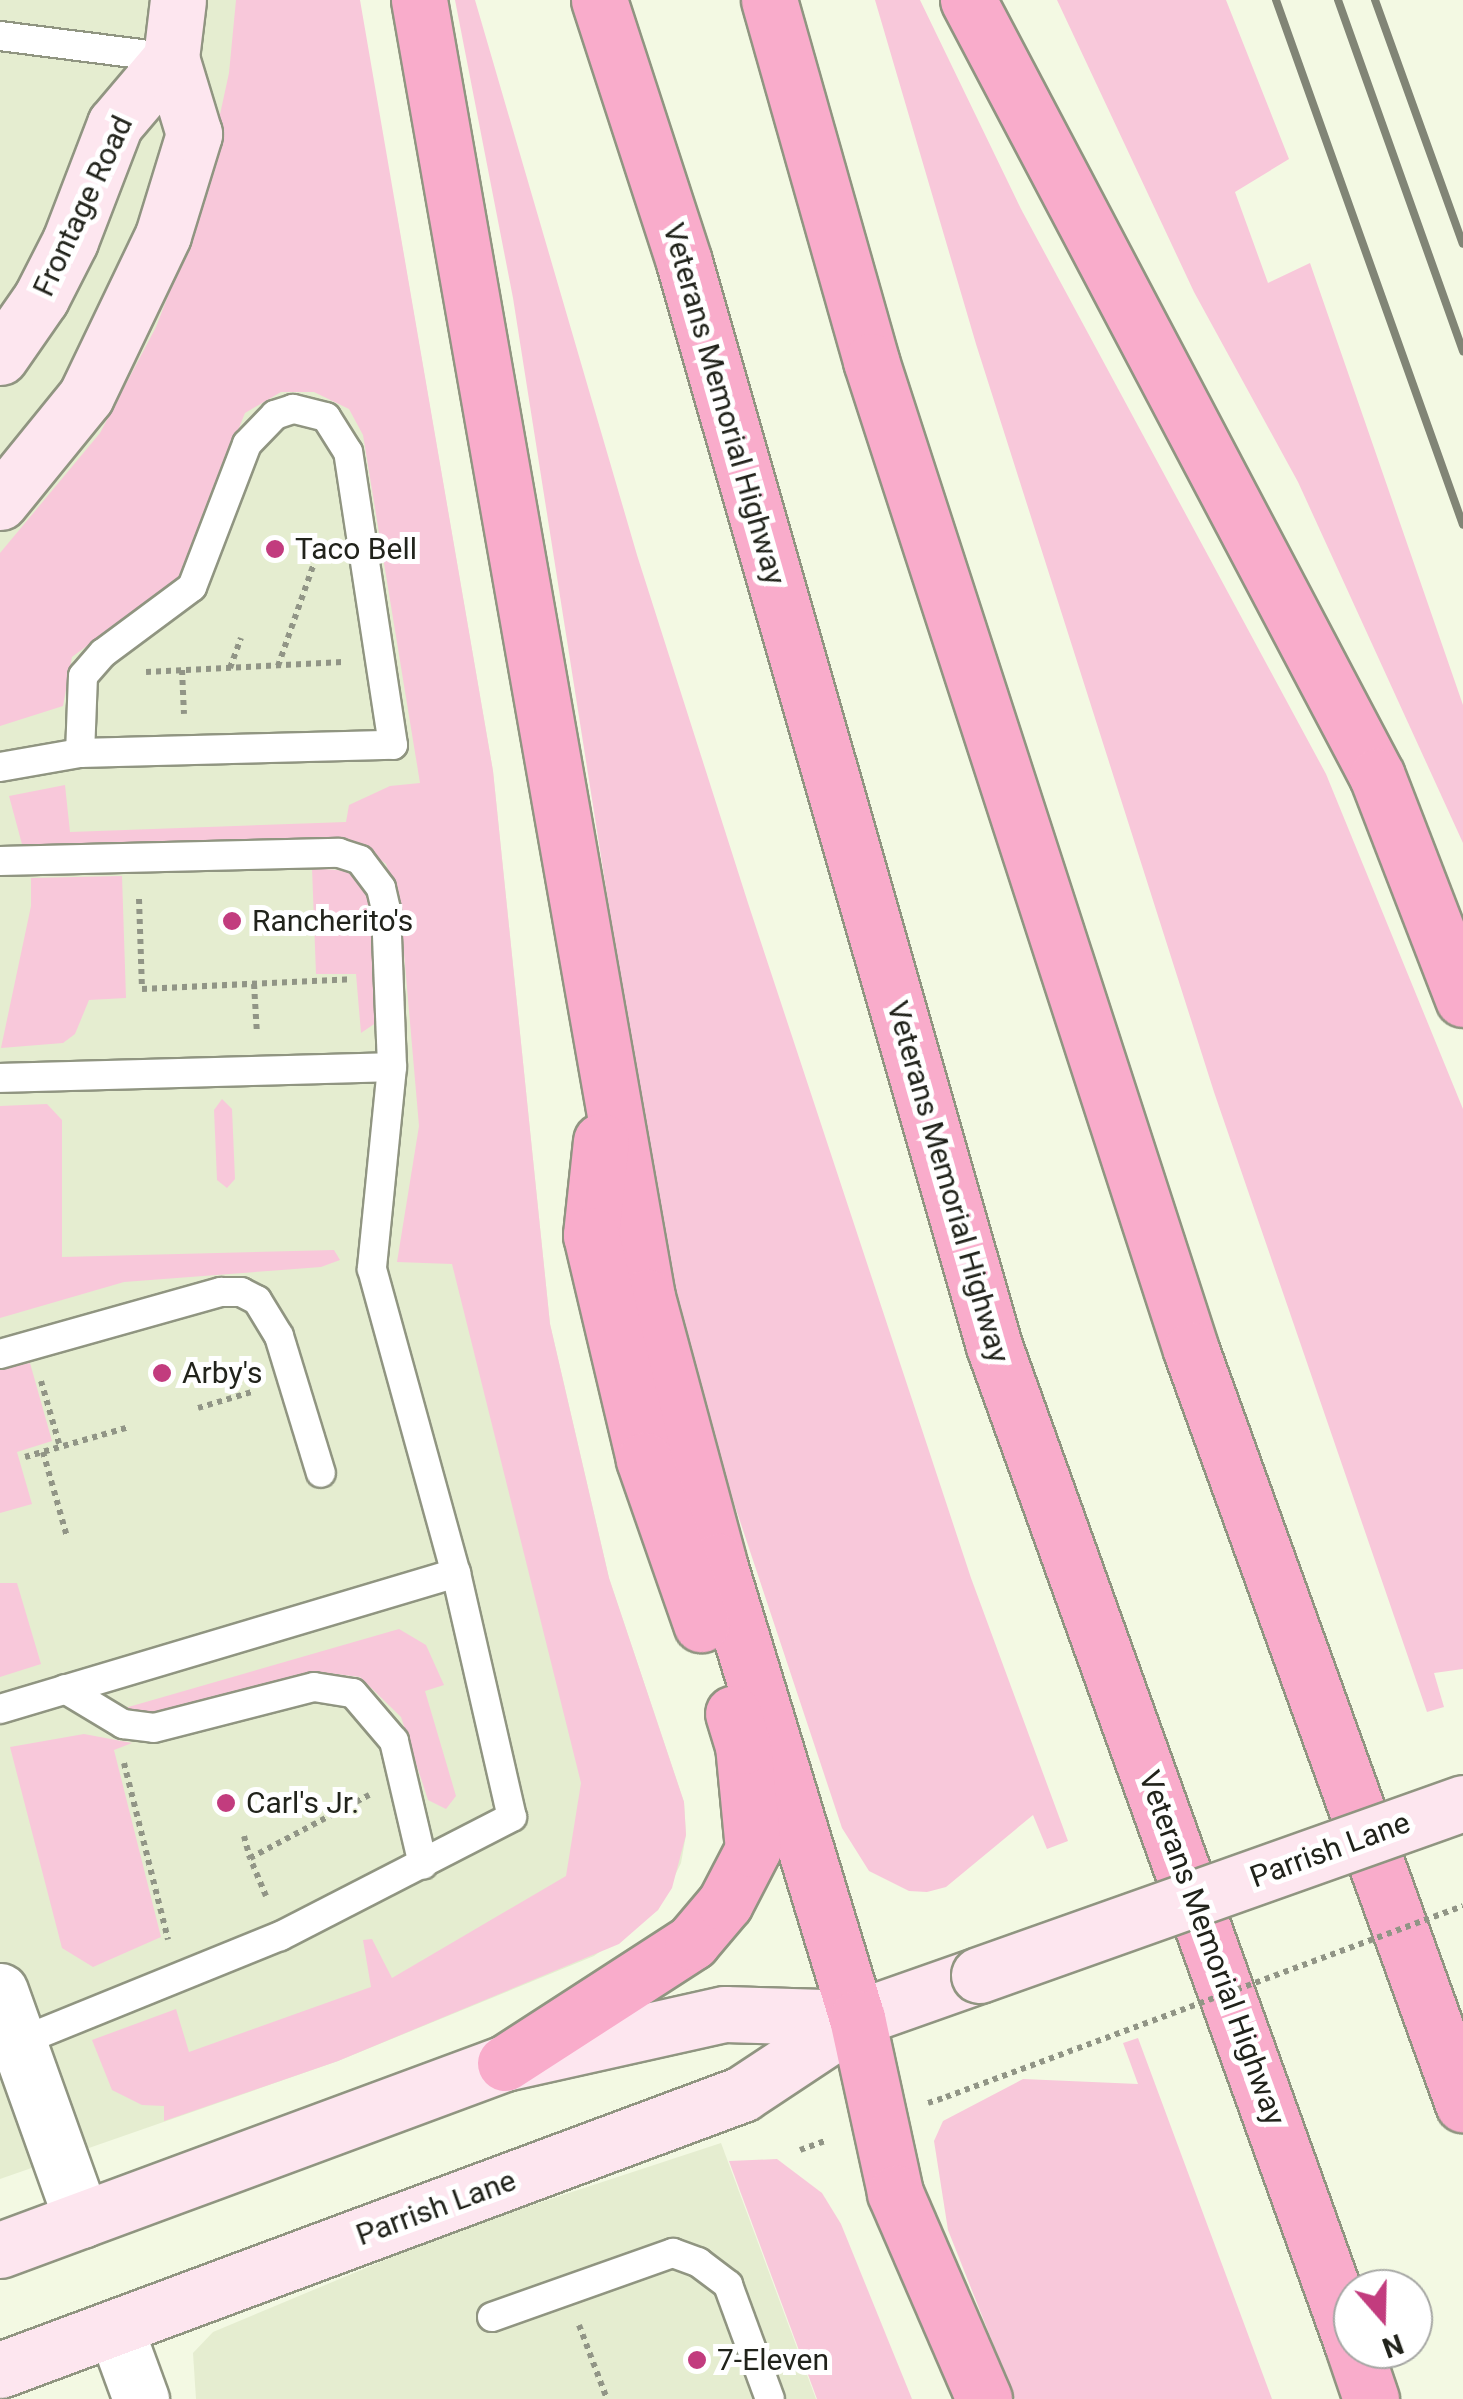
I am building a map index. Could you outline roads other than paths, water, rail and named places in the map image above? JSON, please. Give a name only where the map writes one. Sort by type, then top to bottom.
[{"type":"highway","points":[[419,0],[652,1316],[718,1561],[858,2018],[895,2192],[984,2399]]},
{"type":"highway","name":"Veterans Memorial Highway","points":[[598,0],[684,262],[994,1346],[1333,2290]]},
{"type":"highway","points":[[769,0],[872,361],[1191,1350],[1463,2104]]},
{"type":"highway","points":[[968,0],[1378,776],[1463,999]]},
{"type":"highway","points":[[505,2062],[692,1942],[726,1903],[752,1849],[744,1746],[644,1460],[591,1235],[608,1084]]},
{"type":"highway","name":"Veterans Memorial Highway","points":[[1361,2369],[1371,2399]]},
{"type":"main road","points":[[0,502],[86,396],[163,236],[194,134],[171,58],[178,0]]},
{"type":"main road","name":"Frontage Road","points":[[0,357],[41,298],[70,241],[115,124],[171,58]]},
{"type":"main road","name":"Parrish Lane","points":[[0,2370],[742,2094],[858,2018],[1463,1803]]},
{"type":"main road","name":"Parrish Lane","points":[[0,2250],[505,2062],[724,2014],[858,2018]]},
{"type":"street","points":[[0,1990],[82,2220]]},
{"type":"street","points":[[115,2328],[141,2399]]},
{"type":"lane","points":[[0,36],[171,58]]},
{"type":"lane","points":[[0,767],[80,753],[393,745],[348,452],[326,417],[293,410],[275,415],[247,444],[192,587],[102,653],[83,676],[80,753]]},
{"type":"lane","points":[[0,862],[339,853],[360,860],[381,888],[386,910],[392,1067],[372,1269],[456,1573],[512,1817],[280,1936],[16,2043]]},
{"type":"lane","points":[[0,1078],[392,1067]]},
{"type":"lane","points":[[0,1354],[221,1292],[241,1292],[257,1300],[278,1336],[320,1473]]},
{"type":"lane","points":[[0,1708],[456,1573]]},
{"type":"lane","points":[[65,1689],[124,1724],[154,1728],[314,1687],[353,1693],[394,1741],[424,1865]]},
{"type":"lane","points":[[492,2317],[673,2253],[698,2262],[728,2286],[770,2399]]},
{"type":"railway","points":[[1276,0],[1463,525]]},
{"type":"railway","points":[[1338,0],[1463,351]]},
{"type":"railway","points":[[1375,0],[1463,244]]},
{"type":"place","name":"Taco Bell","points":[[275,549]]},
{"type":"place","name":"Rancherito's","points":[[232,921]]},
{"type":"place","name":"Arby's","points":[[162,1373]]},
{"type":"place","name":"Carl's Jr.","points":[[226,1803]]},
{"type":"place","name":"7-Eleven","points":[[697,2360]]}]
